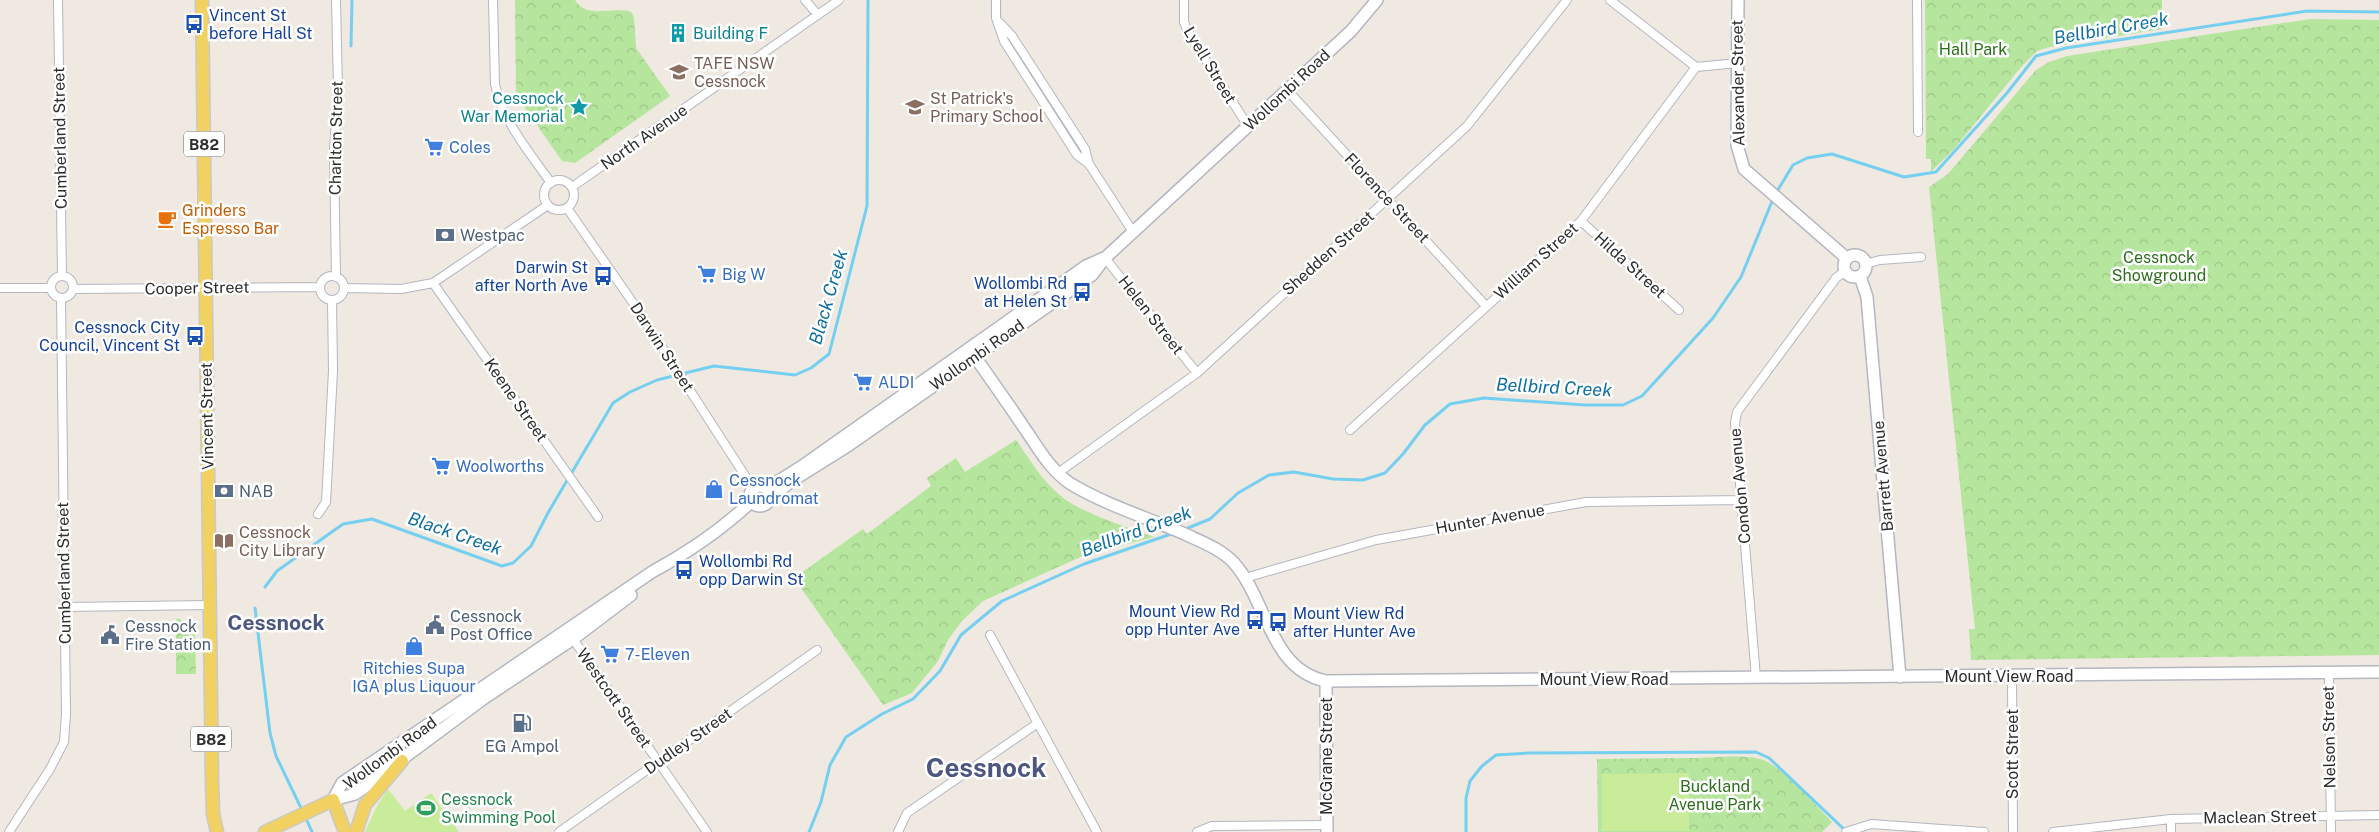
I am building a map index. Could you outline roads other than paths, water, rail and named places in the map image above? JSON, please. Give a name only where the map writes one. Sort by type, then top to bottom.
[{"type":"main road","name":"Vincent Street","points":[[202,0],[212,782],[213,814],[217,832]]},
{"type":"main road","name":"Wollombi Road","points":[[770,499],[790,482],[849,444],[1092,275],[1105,258],[1352,31],[1377,0]]},
{"type":"main road","name":"Alexander Street","points":[[1738,0],[1737,145],[1744,169],[1749,176],[1789,207],[1844,256],[1846,266]]},
{"type":"main road","points":[[1852,256],[1859,256],[1866,264],[1865,271],[1860,276],[1853,277],[1846,266],[1852,256]]},
{"type":"main road","name":"Wollombi Road","points":[[765,487],[802,467],[830,445],[934,375],[1086,266],[1105,258]]},
{"type":"main road","name":"Barrett Avenue","points":[[1860,276],[1867,297],[1900,677]]},
{"type":"main road","points":[[934,375],[945,371],[966,357],[975,357],[979,348],[998,334],[1004,326]]},
{"type":"main road","name":"Mount View Road","points":[[975,357],[1058,473],[1069,482],[1095,496],[1190,536],[1225,555],[1245,578],[1288,658],[1307,675],[1326,681],[2012,677],[2379,672]]},
{"type":"main road","points":[[765,487],[770,493],[770,499],[766,504],[760,506],[751,502],[749,494],[753,488],[765,487]]},
{"type":"main road","name":"Wollombi Road","points":[[333,800],[351,796],[402,761],[483,699],[573,639],[656,577],[673,561],[738,514],[751,502]]},
{"type":"main road","name":"Wollombi Road","points":[[333,800],[342,783],[652,572],[673,561]]},
{"type":"main road","points":[[547,643],[564,638],[573,639],[576,630],[586,617]]},
{"type":"main road","name":"McGrane Street","points":[[1326,681],[1327,828]]},
{"type":"main road","points":[[356,832],[365,804],[402,761]]},
{"type":"main road","points":[[265,832],[333,800],[346,832]]},
{"type":"street","name":"Cumberland Street","points":[[58,0],[62,276]]},
{"type":"street","name":"Charlton Street","points":[[336,0],[338,90],[334,150],[336,277]]},
{"type":"street","points":[[493,0],[497,97],[503,111],[551,183]]},
{"type":"street","points":[[805,0],[818,15]]},
{"type":"street","name":"North Avenue","points":[[572,187],[839,0]]},
{"type":"street","points":[[996,0],[996,18],[1004,41],[1077,156],[1089,164],[1134,232]]},
{"type":"street","name":"Lyell Street","points":[[1184,0],[1184,22],[1188,32],[1248,126]]},
{"type":"street","name":"Shedden Street","points":[[1058,473],[1197,373],[1466,126],[1567,0]]},
{"type":"street","points":[[1610,0],[1696,67],[1738,63]]},
{"type":"street","points":[[1917,0],[1918,132]]},
{"type":"street","name":"William Street","points":[[1350,430],[1581,221],[1696,67]]},
{"type":"street","name":"Florence Street","points":[[1288,91],[1486,306]]},
{"type":"street","points":[[562,180],[572,187],[574,198],[567,208],[557,210],[548,205],[544,195],[551,183],[562,180]]},
{"type":"street","points":[[344,288],[402,289],[433,284],[548,205]]},
{"type":"street","name":"Darwin Street","points":[[567,208],[675,366],[753,488]]},
{"type":"street","name":"Hilda Street","points":[[1581,221],[1680,310]]},
{"type":"street","points":[[1866,264],[1880,260],[1921,257]]},
{"type":"street","name":"Helen Street","points":[[1105,258],[1197,373]]},
{"type":"street","name":"Condon Avenue","points":[[1756,678],[1734,423],[1737,412],[1846,266]]},
{"type":"street","points":[[62,276],[71,280],[73,289],[69,296],[61,298],[54,295],[51,288],[54,280],[62,276]]},
{"type":"street","points":[[336,277],[342,281],[344,288],[341,297],[332,300],[323,296],[320,286],[326,278],[336,277]]},
{"type":"street","name":"Keene Street","points":[[433,284],[598,517]]},
{"type":"street","name":"Cooper Street","points":[[73,289],[320,286]]},
{"type":"street","points":[[0,288],[51,288]]},
{"type":"street","name":"Cumberland Street","points":[[10,832],[50,769],[64,742],[66,714],[61,298]]},
{"type":"street","points":[[318,514],[326,502],[333,371],[332,300]]},
{"type":"street","name":"Hunter Avenue","points":[[1245,578],[1376,540],[1586,502],[1741,500]]},
{"type":"street","points":[[65,607],[210,605]]},
{"type":"street","points":[[990,634],[1097,832]]},
{"type":"street","name":"Westcott Street","points":[[573,639],[707,832]]},
{"type":"street","name":"Dudley Street","points":[[559,832],[817,650]]},
{"type":"street","name":"Nelson Street","points":[[2329,672],[2330,832]]},
{"type":"street","name":"Scott Street","points":[[2012,677],[2013,832]]},
{"type":"street","points":[[899,831],[907,814],[1038,724]]},
{"type":"street","name":"Maclean Street","points":[[2053,832],[2171,819],[2379,815]]},
{"type":"street","points":[[2171,819],[2171,832]]},
{"type":"street","points":[[1850,830],[1871,824],[1984,832]]},
{"type":"street","points":[[1197,832],[1212,826],[1327,828]]},
{"type":"waterway","points":[[351,46],[352,0]]},
{"type":"waterway","name":"Black Creek","points":[[265,587],[277,571],[343,524],[372,519],[502,566],[513,563],[531,546],[549,511],[613,403],[630,392],[657,380],[714,366],[795,375],[811,368],[829,354],[867,206],[868,0]]},
{"type":"waterway","name":"Bellbird Creek","points":[[1776,193],[1793,165],[1807,158],[1832,154],[1904,177],[1936,172],[2007,93],[2036,56],[2066,48],[2307,11],[2379,12]]},
{"type":"waterway","name":"Bellbird Creek","points":[[1183,530],[1210,519],[1238,493],[1269,475],[1294,472],[1333,479],[1363,480],[1385,473],[1403,454],[1425,425],[1450,404],[1484,398],[1585,405],[1623,405],[1642,396],[1713,318],[1741,277],[1773,199]]},
{"type":"waterway","name":"Bellbird Creek","points":[[809,832],[821,802],[830,765],[846,737],[882,714],[913,699],[940,671],[961,635],[1002,601],[1084,564],[1174,533]]},
{"type":"waterway","name":"Black Creek","points":[[255,608],[270,733],[276,756],[302,810]]},
{"type":"waterway","points":[[1466,832],[1466,798],[1470,781],[1482,766],[1496,755],[1529,753],[1756,752],[1769,758],[1847,832]]},
{"type":"waterway","name":"Black Creek","points":[[305,816],[312,832]]},
{"type":"place","name":"Vincent St before Hall St","points":[[194,24]]},
{"type":"place","name":"Building F","points":[[678,33]]},
{"type":"place","name":"TAFE NSW Cessnock","points":[[679,72]]},
{"type":"place","name":"Cessnock War Memorial","points":[[579,107]]},
{"type":"place","name":"St Patrick's Primary School","points":[[915,107]]},
{"type":"place","name":"Coles","points":[[434,147]]},
{"type":"place","name":"Grinders Espresso Bar","points":[[167,219]]},
{"type":"place","name":"Westpac","points":[[445,235]]},
{"type":"place","name":"Big W","points":[[707,274]]},
{"type":"place","name":"Darwin St after North Ave","points":[[603,276]]},
{"type":"place","name":"Wollombi Rd at Helen St","points":[[1082,292]]},
{"type":"place","name":"Cessnock City Council, Vincent St","points":[[195,336]]},
{"type":"place","name":"ALDI","points":[[863,382]]},
{"type":"place","name":"Woolworths","points":[[441,466]]},
{"type":"place","name":"Cessnock Laundromat","points":[[714,489]]},
{"type":"place","name":"NAB","points":[[224,491]]},
{"type":"place","name":"Cessnock City Library","points":[[224,541]]},
{"type":"place","name":"Wollombi Rd opp Darwin St","points":[[684,570]]},
{"type":"place","name":"Mount View Rd opp Hunter Ave","points":[[1255,620]]},
{"type":"place","name":"Mount View Rd after Hunter Ave","points":[[1278,622]]},
{"type":"place","name":"Cessnock Post Office","points":[[435,625]]},
{"type":"place","name":"Cessnock Fire Station","points":[[110,635]]},
{"type":"place","name":"Ritchies Supa IGA plus Liquour","points":[[414,646]]},
{"type":"place","name":"7-Eleven","points":[[610,654]]},
{"type":"place","name":"EG Ampol","points":[[522,723]]},
{"type":"place","name":"Cessnock Swimming Pool","points":[[426,808]]},
{"type":"district","name":"Cessnock","points":[[276,622]]},
{"type":"district","name":"Cessnock","points":[[986,767]]},
{"type":"park label","name":"Hall Park","points":[[1973,49]]},
{"type":"park label","name":"Cessnock Showground","points":[[2159,266]]},
{"type":"park label","name":"Buckland Avenue Park","points":[[1715,795]]}]
